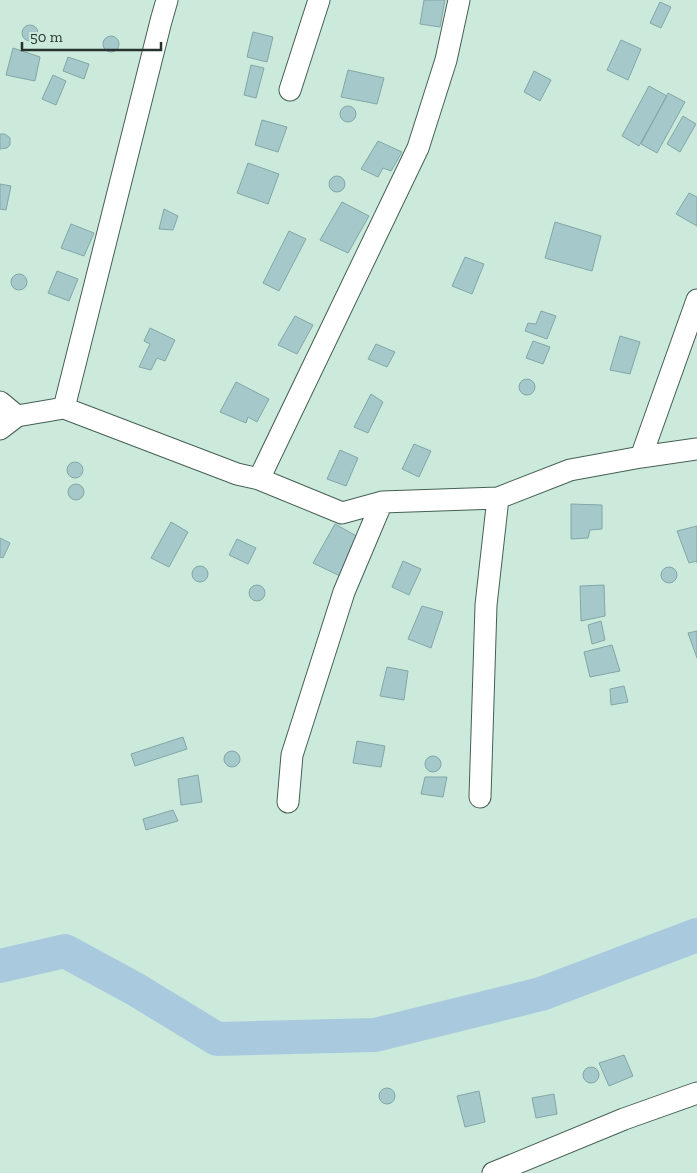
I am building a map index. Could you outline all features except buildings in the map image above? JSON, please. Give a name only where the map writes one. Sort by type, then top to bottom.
[{"type":"street","points":[[64,408],[160,21],[167,0]]},
{"type":"street","points":[[290,90],[319,0]]},
{"type":"street","points":[[259,479],[418,148],[446,60],[459,0]]},
{"type":"street","points":[[641,456],[697,300]]},
{"type":"street","points":[[0,402],[8,422],[64,408],[237,474],[259,479],[342,513],[382,502],[498,498],[570,470],[641,456],[697,449]]},
{"type":"street","points":[[480,797],[486,605],[498,498]]},
{"type":"street","points":[[288,802],[292,755],[344,592],[382,502]]},
{"type":"street","points":[[493,1173],[624,1119],[697,1093]]},
{"type":"waterway","points":[[0,966],[65,951],[135,989],[217,1039],[375,1035],[541,994],[697,935]]}]
